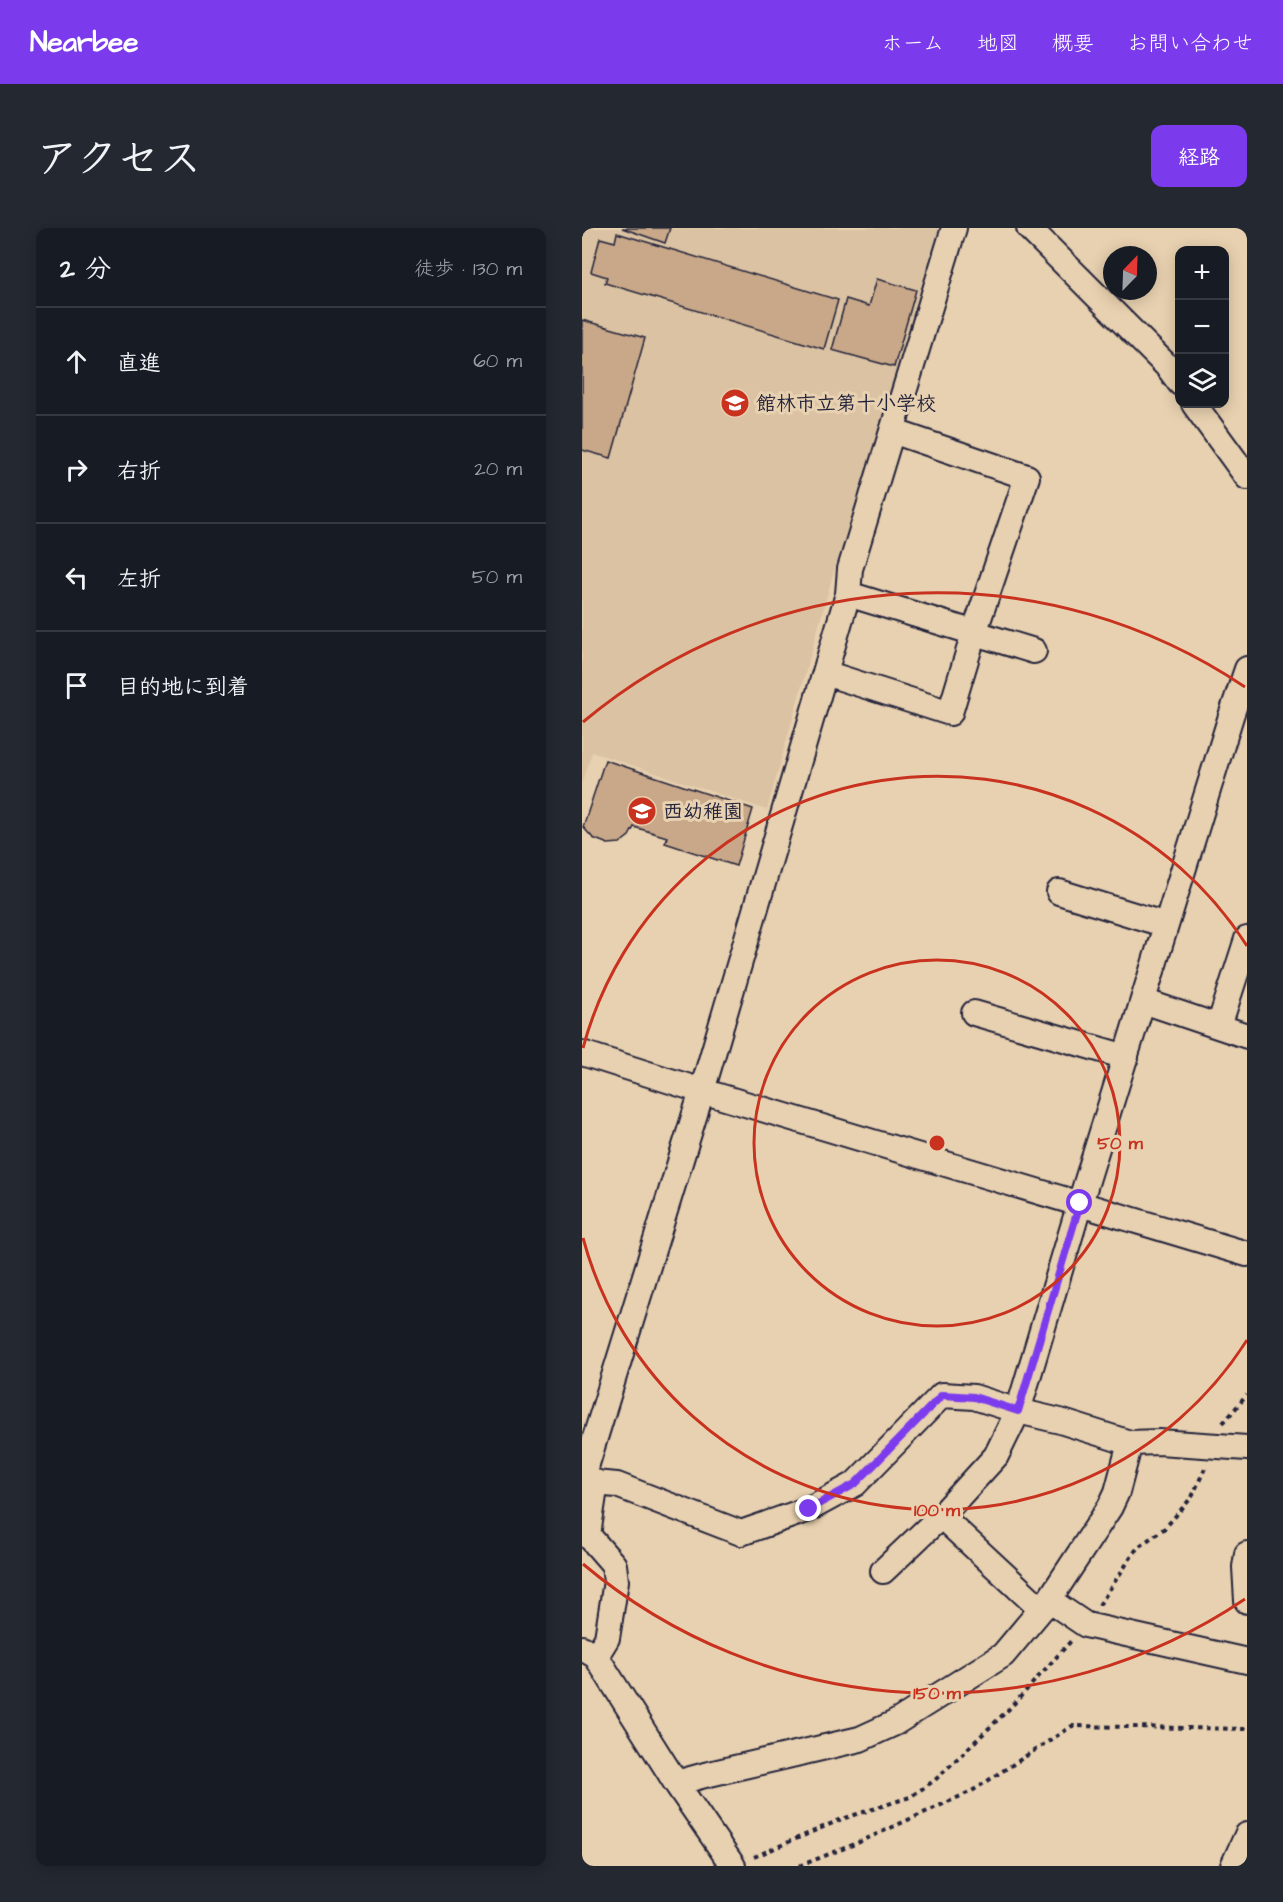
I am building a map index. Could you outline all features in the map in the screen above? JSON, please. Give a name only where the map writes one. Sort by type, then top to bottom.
[{"type":"street","points":[[733,1866],[589,1652],[607,1638],[616,1581],[614,1565],[588,1535],[587,1481],[848,594],[850,569],[954,228]]},
{"type":"street","points":[[1029,228],[1168,367],[1175,377]]},
{"type":"street","points":[[1197,408],[1247,477]]},
{"type":"street","points":[[825,673],[950,713],[974,633],[1027,477],[892,431]]},
{"type":"street","points":[[848,594],[1034,651]]},
{"type":"street","points":[[883,1571],[940,1516],[996,1456],[1018,1411],[1166,925],[1239,718],[1247,669]]},
{"type":"street","points":[[1059,892],[1166,925]]},
{"type":"street","points":[[1219,1026],[1247,939]]},
{"type":"street","points":[[1143,1001],[1247,1036]]},
{"type":"street","points":[[974,1013],[1126,1057]]},
{"type":"street","points":[[582,1053],[1247,1254]]},
{"type":"street","points":[[587,1481],[617,1485],[741,1533],[809,1509],[855,1484],[942,1395],[974,1397],[1130,1443],[1159,1442],[1247,1448]]},
{"type":"street","points":[[676,1783],[860,1739],[895,1723],[1003,1655],[1045,1605],[1110,1507],[1117,1492],[1130,1443]]},
{"type":"street","points":[[940,1516],[1045,1605],[1086,1625],[1247,1661]]},
{"type":"street","points":[[1247,1554],[1245,1567],[1247,1601]]},
{"type":"street","points":[[1233,1866],[1247,1835]]},
{"type":"path","points":[[1215,1447],[1217,1430],[1247,1395]]},
{"type":"path","points":[[799,1866],[855,1844],[972,1791],[1072,1726],[1247,1729]]},
{"type":"shaded area","name":"館林市立第十小学校","points":[[582,228],[943,228],[832,578],[767,810],[592,752],[582,784]]},
{"type":"building","points":[[622,228],[670,228],[665,243]]},
{"type":"building","points":[[617,233],[838,300],[824,349],[605,283],[607,277],[591,272],[600,238],[615,242]]},
{"type":"building","points":[[877,279],[916,290],[894,367],[832,350],[846,299],[869,306]]},
{"type":"building","points":[[582,320],[645,338],[611,458],[582,450]]},
{"type":"building","points":[[605,760],[753,809],[736,866],[665,843],[667,837],[634,827],[629,836],[620,843],[608,844],[593,838],[583,827]]},
{"type":"place","name":"館林市立第十小学校","points":[[735,403]]},
{"type":"place","name":"西幼稚園","points":[[642,811]]},
{"type":"route","points":[[809,1509],[855,1484],[942,1395],[974,1397],[1018,1411],[1080,1203]]}]
